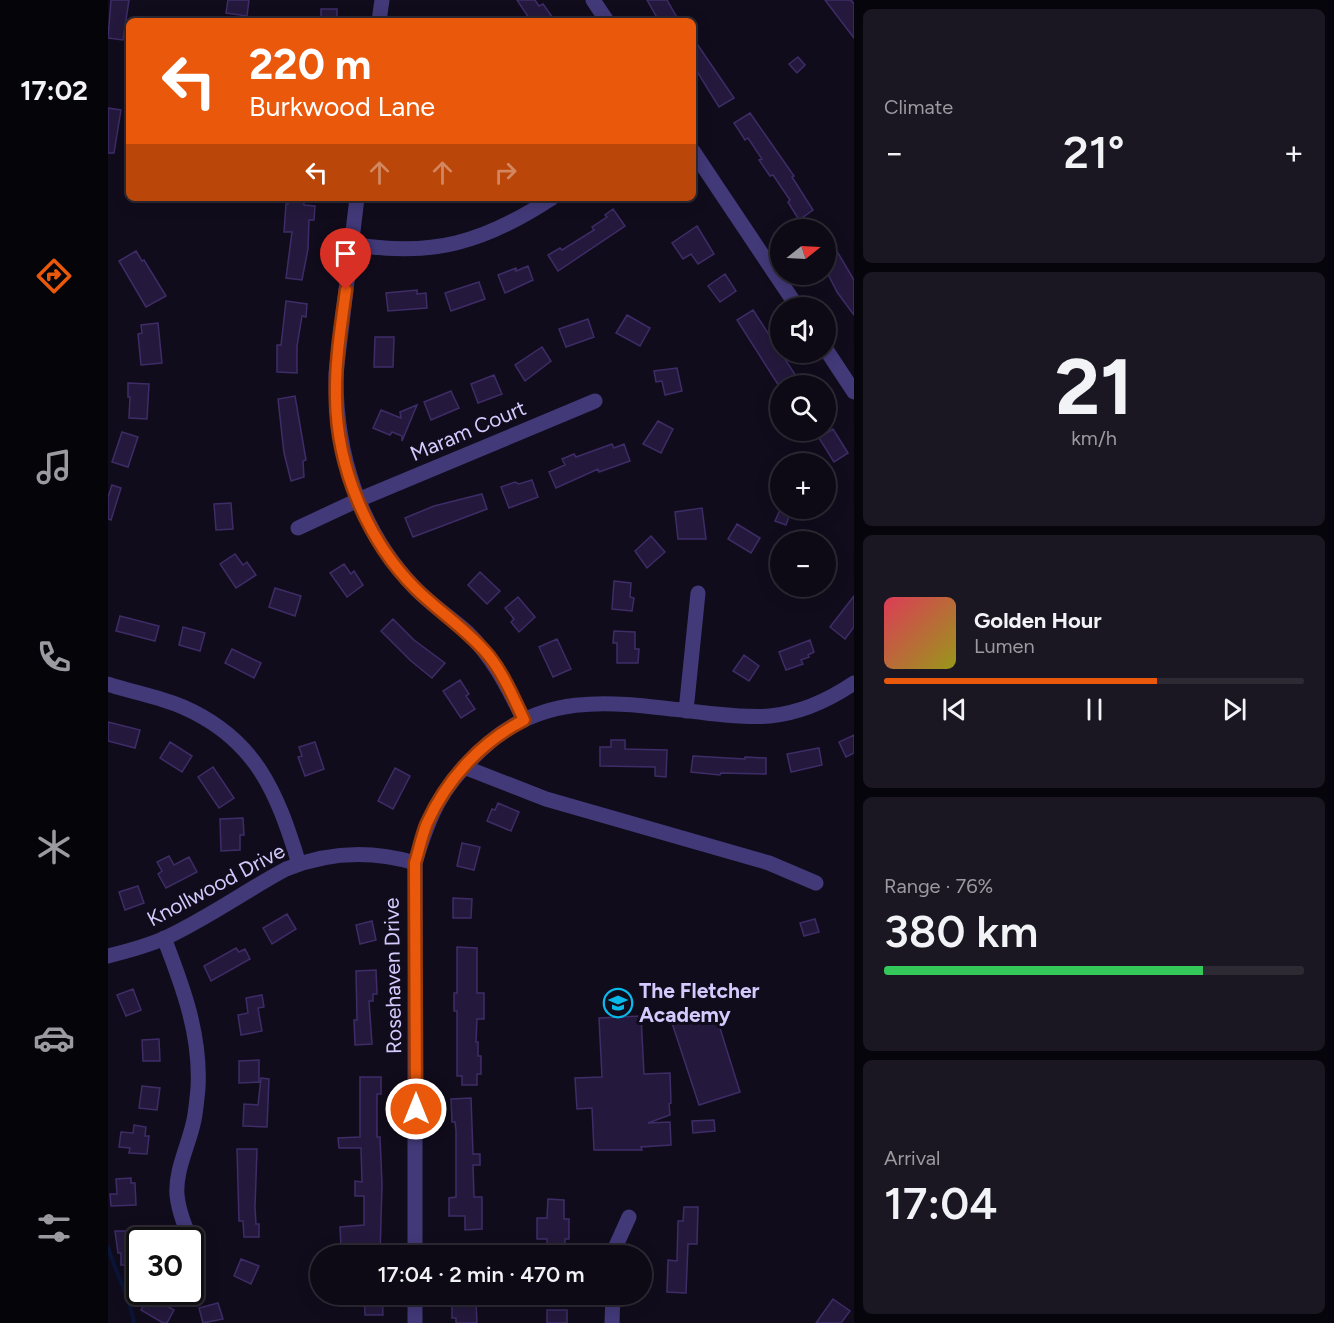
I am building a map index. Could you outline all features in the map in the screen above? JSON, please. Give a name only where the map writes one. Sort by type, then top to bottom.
[{"type":"street","points":[[379,18],[382,0]]},
{"type":"street","points":[[593,0],[605,18]]},
{"type":"street","points":[[696,155],[791,297]]},
{"type":"street","points":[[357,201],[339,342],[336,401],[344,458],[358,500],[378,539],[415,588],[468,634],[490,657],[524,720]]},
{"type":"street","points":[[352,244],[413,248],[459,243],[500,229],[547,201]]},
{"type":"street","points":[[835,363],[854,392]]},
{"type":"street","name":"Maram Court","points":[[298,528],[358,500],[595,400]]},
{"type":"street","points":[[686,711],[698,593]]},
{"type":"street","name":"Rosehaven Drive","points":[[416,1245],[415,863],[426,825],[447,786],[492,739],[524,720],[559,708],[582,703],[610,703],[750,717],[769,716],[789,713],[816,704],[838,694],[854,683]]},
{"type":"street","points":[[108,684],[183,707],[214,724],[241,745],[260,768],[275,795],[299,864]]},
{"type":"street","points":[[464,767],[513,788],[563,805],[769,862],[816,883]]},
{"type":"street","name":"Knollwood Drive","points":[[108,956],[139,948],[190,926],[286,869],[299,864],[338,854],[362,853],[415,863]]},
{"type":"street","points":[[164,938],[184,991],[196,1041],[198,1088],[194,1120],[177,1181],[181,1214],[186,1227]]},
{"type":"street","points":[[616,1245],[629,1217]]},
{"type":"street","points":[[415,1305],[415,1323]]},
{"type":"street","points":[[612,1323],[613,1305]]},
{"type":"building","points":[[111,0],[129,0],[123,40],[108,38]]},
{"type":"building","points":[[228,0],[249,0],[247,16],[226,13]]},
{"type":"building","points":[[517,0],[535,0],[539,6],[543,4],[553,18],[529,18]]},
{"type":"building","points":[[647,0],[667,0],[677,18],[657,18]]},
{"type":"building","points":[[825,0],[851,0],[854,4],[854,38]]},
{"type":"building","points":[[321,9],[337,9],[337,18],[321,18]]},
{"type":"building","points":[[696,42],[734,98],[719,107],[696,70]]},
{"type":"building","points":[[798,57],[805,65],[797,73],[789,64]]},
{"type":"building","points":[[108,108],[121,110],[114,153],[108,153]]},
{"type":"building","points":[[750,113],[794,176],[792,177],[813,210],[798,219],[788,202],[790,200],[773,175],[770,176],[759,160],[762,159],[748,138],[745,140],[734,123]]},
{"type":"building","points":[[288,201],[304,201],[304,205],[315,206],[314,220],[309,220],[308,249],[302,280],[286,278],[292,232],[284,232],[286,204]]},
{"type":"building","points":[[613,209],[625,226],[558,271],[548,255],[560,248],[562,250],[594,230],[592,227],[607,217],[605,215]]},
{"type":"building","points":[[697,226],[714,254],[698,264],[691,254],[683,259],[672,243]]},
{"type":"building","points":[[836,250],[854,280],[854,315],[834,285],[836,285]]},
{"type":"building","points":[[136,251],[166,296],[146,307],[119,261]]},
{"type":"building","points":[[528,266],[533,280],[505,293],[498,275]]},
{"type":"building","points":[[725,274],[736,291],[720,302],[708,286]]},
{"type":"building","points":[[479,282],[485,299],[451,311],[445,293]]},
{"type":"building","points":[[417,290],[417,294],[426,293],[427,308],[388,311],[386,293]]},
{"type":"building","points":[[286,301],[307,304],[306,317],[302,316],[297,346],[297,373],[277,372],[277,345],[281,345]]},
{"type":"building","points":[[753,310],[770,336],[770,363],[788,363],[795,375],[772,375],[737,320]]},
{"type":"building","points":[[627,315],[650,328],[640,346],[616,333]]},
{"type":"building","points":[[588,319],[594,337],[566,347],[559,329]]},
{"type":"building","points":[[158,323],[162,363],[141,365],[138,334],[142,333],[141,325]]},
{"type":"building","points":[[375,337],[394,337],[393,367],[374,367]]},
{"type":"building","points":[[542,347],[551,361],[525,381],[515,365]]},
{"type":"building","points":[[677,368],[682,391],[665,395],[662,381],[656,382],[654,371]]},
{"type":"building","points":[[494,375],[502,394],[478,403],[471,384]]},
{"type":"building","points":[[128,383],[149,384],[147,419],[129,418]]},
{"type":"building","points":[[451,391],[459,408],[431,420],[424,402]]},
{"type":"building","points":[[295,396],[306,460],[303,461],[304,477],[291,481],[284,453],[278,399]]},
{"type":"building","points":[[417,405],[402,441],[402,436],[392,432],[390,435],[373,428],[381,410],[401,418],[400,412]]},
{"type":"building","points":[[658,421],[673,429],[661,453],[643,444]]},
{"type":"building","points":[[122,432],[138,437],[128,467],[112,462]]},
{"type":"building","points":[[836,434],[848,453],[836,461],[836,453],[828,453],[821,441],[836,441]]},
{"type":"building","points":[[612,444],[614,448],[624,444],[630,461],[599,472],[598,469],[556,488],[549,472],[565,465],[562,459],[574,454],[576,457]]},
{"type":"building","points":[[532,480],[538,497],[509,508],[501,487]]},
{"type":"building","points":[[112,485],[121,488],[111,520],[108,519],[108,497]]},
{"type":"building","points":[[482,494],[487,509],[413,537],[405,518],[434,506]]},
{"type":"building","points":[[231,503],[233,529],[216,530],[214,504]]},
{"type":"building","points":[[702,508],[706,539],[678,539],[675,512]]},
{"type":"building","points":[[776,519],[788,519],[786,525],[775,521]]},
{"type":"building","points":[[737,524],[760,538],[751,553],[728,539]]},
{"type":"building","points":[[651,536],[665,552],[647,568],[635,551]]},
{"type":"building","points":[[235,554],[243,565],[247,562],[256,575],[236,588],[220,564]]},
{"type":"building","points":[[344,564],[351,574],[354,571],[363,585],[347,597],[330,573]]},
{"type":"building","points":[[480,572],[500,591],[487,604],[468,585]]},
{"type":"building","points":[[614,581],[631,583],[630,597],[634,598],[632,611],[612,609]]},
{"type":"building","points":[[275,588],[301,596],[295,616],[269,607]]},
{"type":"building","points":[[854,596],[854,627],[845,639],[830,627]]},
{"type":"building","points":[[518,597],[535,617],[519,632],[511,622],[514,619],[505,608]]},
{"type":"building","points":[[120,616],[159,626],[155,641],[116,631]]},
{"type":"building","points":[[393,619],[414,640],[445,663],[432,678],[381,631]]},
{"type":"building","points":[[183,627],[205,633],[200,651],[179,645]]},
{"type":"building","points":[[614,631],[635,632],[635,649],[639,649],[638,663],[617,663],[617,643],[613,643]]},
{"type":"building","points":[[557,639],[571,669],[553,677],[539,647]]},
{"type":"building","points":[[810,640],[814,652],[801,660],[803,664],[786,670],[779,652]]},
{"type":"building","points":[[232,649],[261,663],[254,678],[225,663]]},
{"type":"building","points":[[744,655],[759,666],[749,681],[733,671]]},
{"type":"building","points":[[460,680],[469,694],[466,696],[475,709],[461,718],[443,691]]},
{"type":"building","points":[[108,722],[140,730],[135,748],[108,741]]},
{"type":"building","points":[[854,735],[854,753],[846,757],[839,742]]},
{"type":"building","points":[[611,740],[625,740],[625,749],[667,750],[666,777],[655,776],[655,767],[600,766],[600,747],[611,747]]},
{"type":"building","points":[[170,742],[192,756],[182,772],[160,758]]},
{"type":"building","points":[[315,742],[324,769],[305,776],[298,757],[302,756],[299,747]]},
{"type":"building","points":[[819,748],[822,765],[791,772],[787,754]]},
{"type":"building","points":[[693,756],[766,758],[766,774],[721,773],[720,775],[691,772]]},
{"type":"building","points":[[213,767],[234,798],[219,808],[198,777]]},
{"type":"building","points":[[395,768],[410,776],[393,809],[378,801]]},
{"type":"building","points":[[498,803],[519,812],[511,831],[487,821],[492,809],[495,810]]},
{"type":"building","points":[[243,818],[244,835],[240,835],[240,850],[221,851],[220,819]]},
{"type":"building","points":[[462,843],[480,847],[474,870],[457,866]]},
{"type":"building","points":[[169,856],[174,865],[189,857],[197,872],[166,888],[158,874],[162,871],[157,862]]},
{"type":"building","points":[[138,886],[144,903],[125,910],[119,892]]},
{"type":"building","points":[[453,898],[472,899],[471,918],[453,918]]},
{"type":"building","points":[[287,914],[296,929],[272,944],[263,928]]},
{"type":"building","points":[[815,919],[819,932],[804,936],[800,923]]},
{"type":"building","points":[[372,921],[376,940],[360,944],[356,925]]},
{"type":"building","points":[[457,947],[477,948],[477,993],[484,993],[484,1019],[477,1019],[476,1042],[478,1042],[478,1056],[481,1056],[481,1074],[477,1074],[477,1085],[462,1085],[462,1076],[457,1076],[457,1011],[454,1011],[454,993],[457,993]]},
{"type":"building","points":[[236,948],[239,952],[245,949],[250,959],[211,981],[204,966]]},
{"type":"building","points":[[376,970],[377,994],[373,994],[373,1001],[369,1001],[372,1044],[355,1045],[356,971]]},
{"type":"building","points":[[133,989],[141,1010],[126,1016],[117,995]]},
{"type":"building","points":[[262,995],[264,1007],[258,1008],[262,1031],[241,1035],[238,1015],[248,1013],[246,998]]},
{"type":"building","points":[[714,1009],[740,1092],[699,1105],[672,1023]]},
{"type":"building","points":[[641,1016],[644,1074],[670,1073],[670,1115],[648,1123],[670,1122],[671,1145],[641,1147],[642,1150],[594,1150],[592,1108],[577,1109],[575,1078],[602,1077],[599,1018]]},
{"type":"building","points":[[159,1039],[160,1061],[143,1061],[142,1040]]},
{"type":"building","points":[[259,1060],[259,1082],[239,1083],[239,1061]]},
{"type":"building","points":[[360,1077],[381,1077],[381,1094],[377,1094],[377,1137],[380,1137],[382,1184],[380,1245],[341,1245],[340,1227],[364,1225],[364,1196],[355,1196],[355,1181],[362,1182],[361,1148],[339,1148],[338,1138],[360,1137]]},
{"type":"building","points":[[261,1078],[269,1079],[267,1127],[243,1126],[244,1104],[258,1105]]},
{"type":"building","points":[[142,1086],[160,1088],[157,1110],[139,1108]]},
{"type":"building","points":[[471,1098],[473,1154],[480,1154],[480,1165],[473,1165],[474,1197],[482,1197],[482,1229],[465,1230],[465,1216],[449,1216],[449,1198],[456,1197],[456,1131],[455,1122],[452,1122],[451,1099]]},
{"type":"building","points":[[714,1120],[715,1131],[693,1133],[692,1121]]},
{"type":"building","points":[[134,1125],[146,1127],[145,1136],[149,1136],[147,1154],[129,1153],[130,1148],[119,1147],[121,1132],[133,1133]]},
{"type":"building","points":[[237,1149],[257,1149],[255,1207],[259,1237],[244,1237],[243,1221],[239,1221]]},
{"type":"building","points":[[131,1178],[131,1183],[135,1183],[136,1205],[111,1206],[110,1194],[117,1194],[116,1179]]},
{"type":"building","points":[[548,1199],[564,1200],[564,1219],[569,1219],[569,1239],[565,1239],[565,1245],[547,1245],[547,1239],[537,1239],[537,1218],[547,1218]]},
{"type":"building","points":[[684,1207],[698,1207],[697,1244],[688,1244],[686,1293],[667,1292],[668,1260],[677,1261],[678,1221],[683,1221]]},
{"type":"building","points":[[115,1231],[126,1231],[126,1265],[121,1265],[121,1253],[118,1253]]},
{"type":"building","points":[[241,1259],[259,1266],[251,1284],[234,1276]]},
{"type":"building","points":[[833,1299],[850,1311],[841,1323],[816,1323]]},
{"type":"building","points":[[218,1303],[223,1319],[203,1323],[199,1308]]},
{"type":"building","points":[[144,1305],[166,1305],[174,1310],[167,1323],[163,1323],[141,1310]]},
{"type":"building","points":[[365,1305],[383,1305],[383,1315],[365,1315]]},
{"type":"building","points":[[452,1305],[476,1305],[477,1323],[456,1323],[456,1318],[452,1318]]},
{"type":"building","points":[[547,1310],[567,1310],[567,1323],[547,1323]]},
{"type":"waterway","points":[[108,1247],[134,1323]]},
{"type":"place","name":"The Fletcher Academy","points":[[618,1003]]},
{"type":"route","points":[[346,290],[336,373],[336,401],[344,458],[358,500],[378,539],[396,566],[415,588],[468,634],[490,657],[524,720],[492,739],[447,786],[426,825],[415,863],[416,1109]]}]
